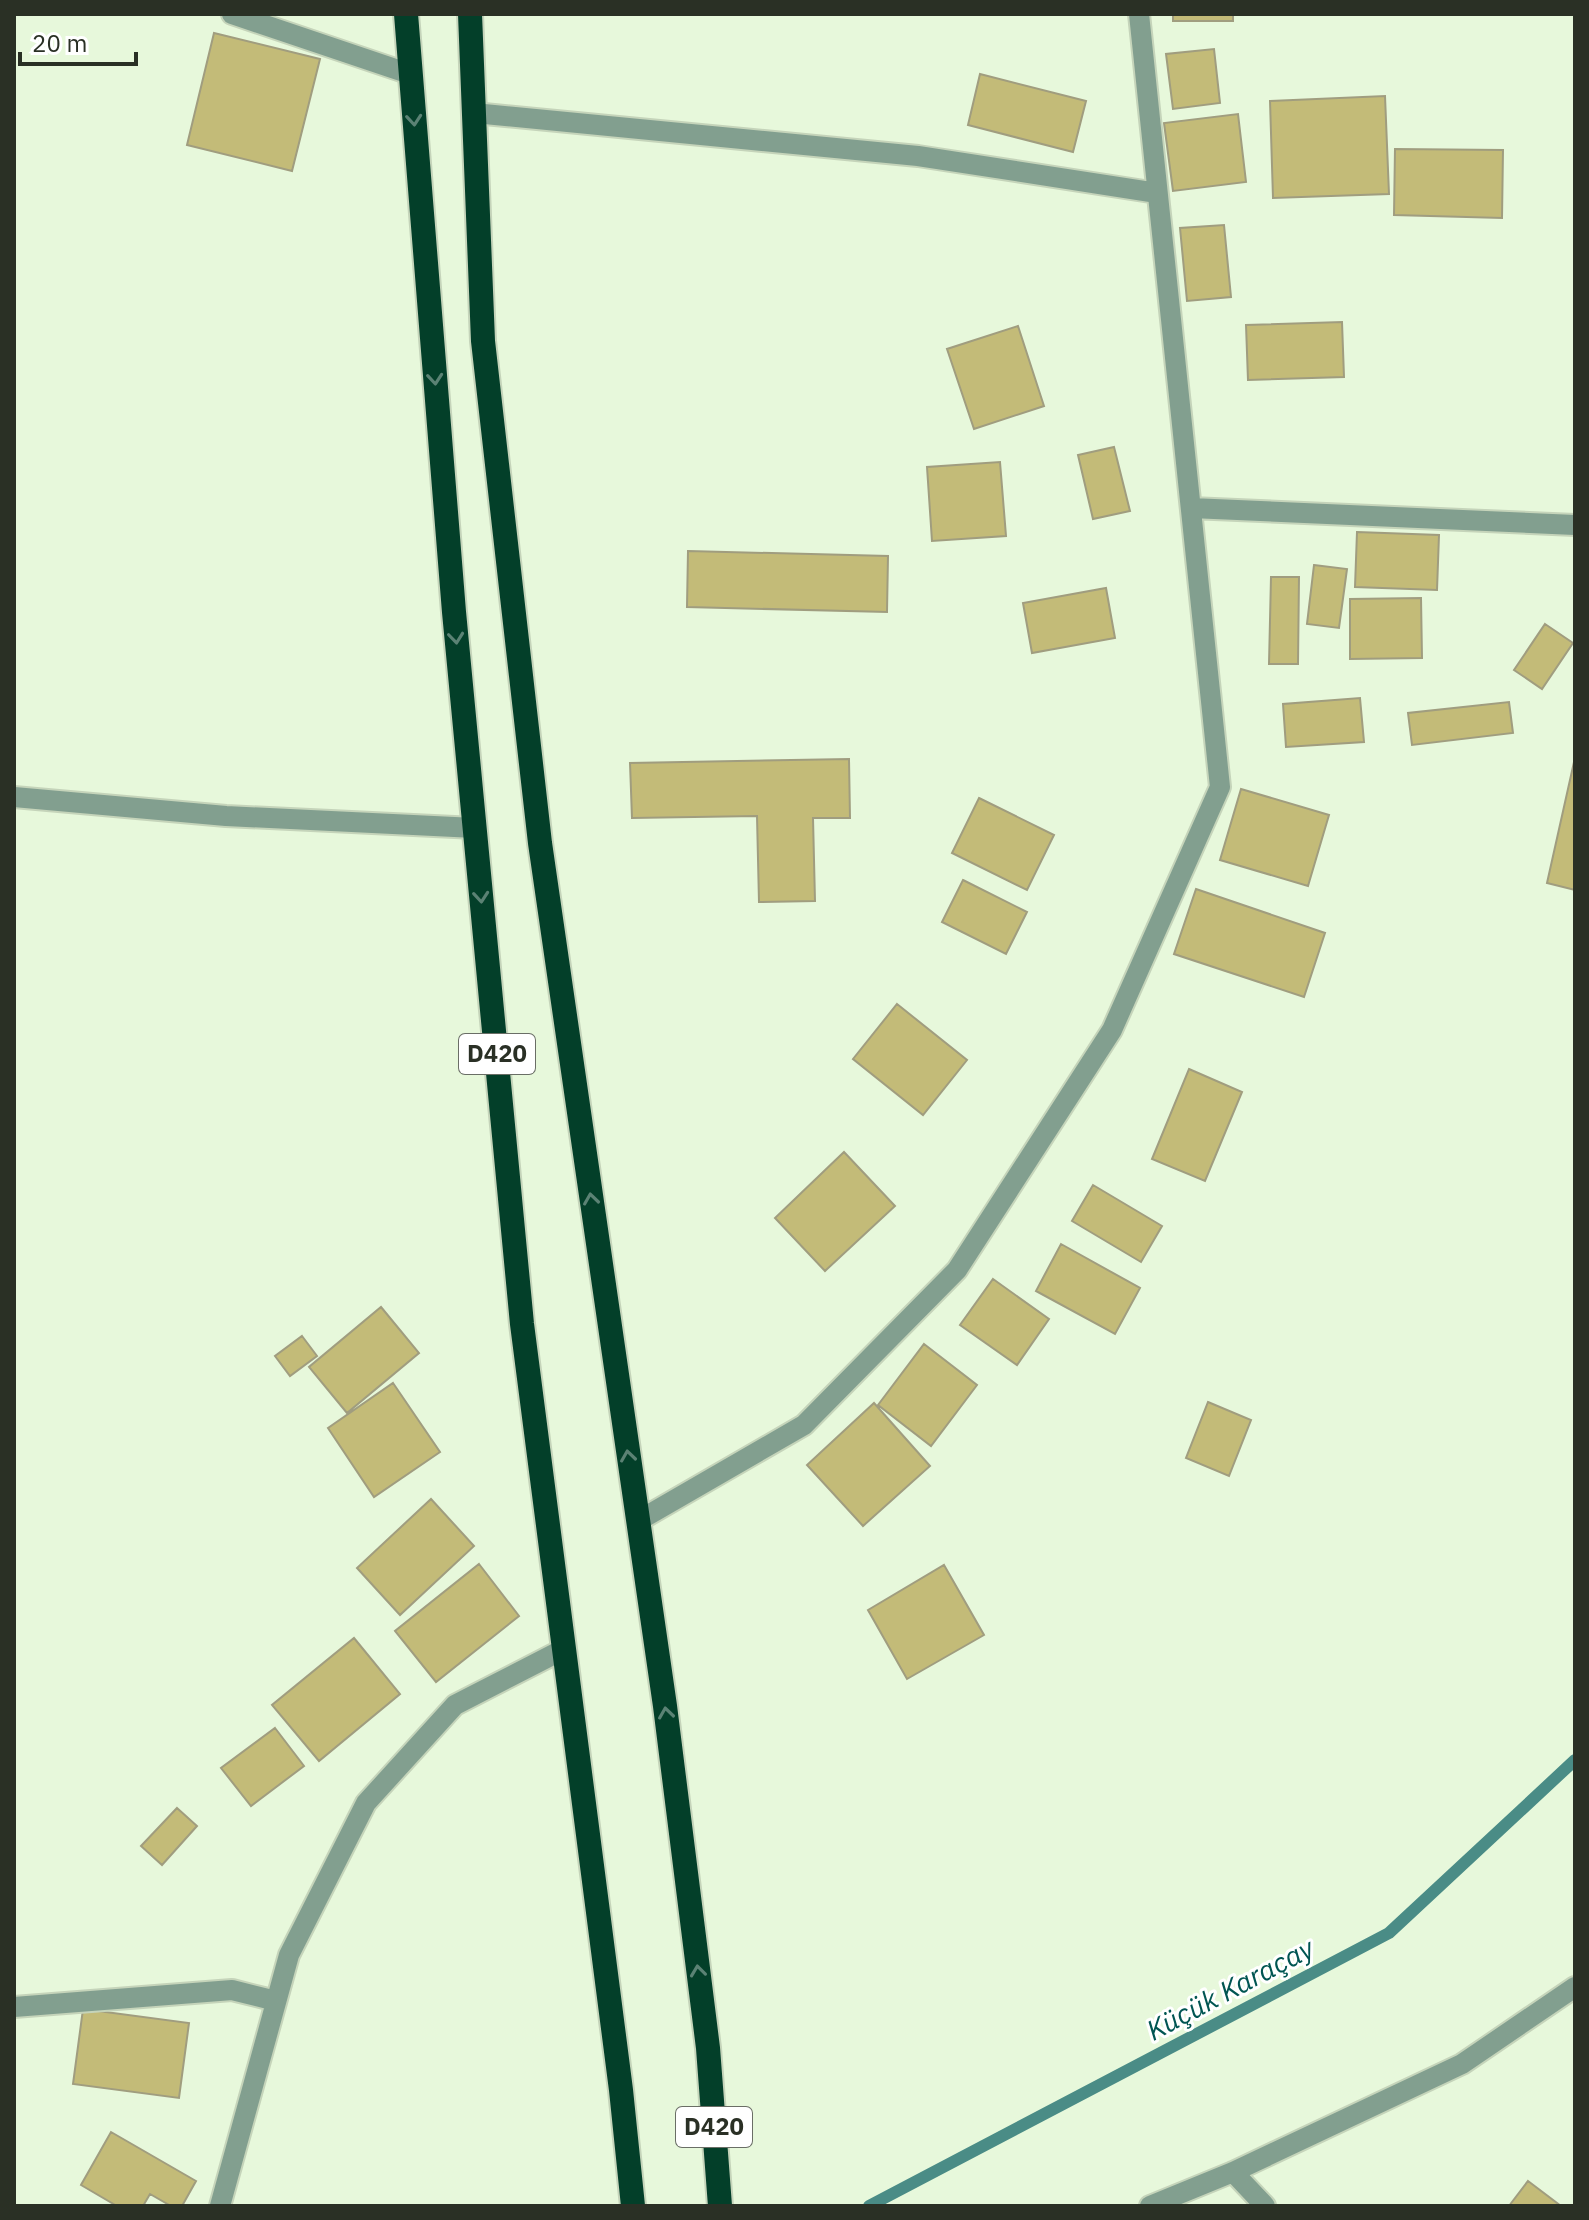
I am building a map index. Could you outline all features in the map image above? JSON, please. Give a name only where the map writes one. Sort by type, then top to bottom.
[{"type":"highway","name":"D420","points":[[406,14],[453,596],[522,1324],[621,2090],[633,2206]]},
{"type":"highway","name":"D420","points":[[470,14],[483,341],[540,843],[665,1706],[708,2048],[720,2206]]},
{"type":"street","points":[[232,14],[410,74]]},
{"type":"street","points":[[638,1521],[804,1425],[957,1270],[1112,1030],[1220,787],[1139,14]]},
{"type":"street","points":[[474,113],[918,156],[1157,193]]},
{"type":"street","points":[[1191,508],[1575,525]]},
{"type":"street","points":[[14,797],[226,816],[475,828]]},
{"type":"street","points":[[220,2206],[289,1955],[366,1803],[455,1705],[564,1649]]},
{"type":"street","points":[[1150,2206],[1233,2172],[1462,2064],[1575,1987]]},
{"type":"street","points":[[14,2007],[232,1990],[276,2001]]},
{"type":"street","points":[[1233,2172],[1265,2206]]},
{"type":"building","points":[[1173,14],[1233,14],[1233,21],[1173,21]]},
{"type":"building","points":[[214,33],[320,59],[292,171],[187,145]]},
{"type":"building","points":[[1214,49],[1220,103],[1173,109],[1166,54]]},
{"type":"building","points":[[980,74],[1086,101],[1073,152],[968,125]]},
{"type":"building","points":[[1385,96],[1389,194],[1273,198],[1270,101]]},
{"type":"building","points":[[1238,114],[1246,182],[1173,191],[1164,123]]},
{"type":"building","points":[[1395,149],[1503,150],[1502,218],[1394,215]]},
{"type":"building","points":[[1224,225],[1231,297],[1187,301],[1180,228]]},
{"type":"building","points":[[1342,322],[1344,377],[1248,380],[1246,325]]},
{"type":"building","points":[[1018,326],[1044,406],[974,429],[947,349]]},
{"type":"building","points":[[1114,447],[1130,511],[1093,519],[1078,455]]},
{"type":"building","points":[[1000,462],[1006,536],[932,541],[927,467]]},
{"type":"building","points":[[1357,532],[1439,535],[1437,590],[1355,587]]},
{"type":"building","points":[[688,551],[888,556],[887,612],[687,607]]},
{"type":"building","points":[[1314,565],[1347,569],[1339,628],[1307,624]]},
{"type":"building","points":[[1271,577],[1299,577],[1298,664],[1269,664]]},
{"type":"building","points":[[1106,588],[1115,638],[1032,653],[1023,603]]},
{"type":"building","points":[[1421,598],[1422,658],[1350,659],[1350,599]]},
{"type":"building","points":[[1545,624],[1573,643],[1542,689],[1514,670]]},
{"type":"building","points":[[1360,698],[1364,742],[1286,747],[1283,704]]},
{"type":"building","points":[[1509,702],[1513,733],[1412,745],[1408,713]]},
{"type":"building","points":[[849,759],[850,818],[813,818],[815,901],[759,902],[757,816],[632,818],[630,763]]},
{"type":"building","points":[[1575,763],[1575,890],[1547,883]]},
{"type":"building","points":[[1241,789],[1329,815],[1308,886],[1220,860]]},
{"type":"building","points":[[979,798],[1054,835],[1027,890],[952,853]]},
{"type":"building","points":[[963,880],[1027,912],[1006,954],[942,922]]},
{"type":"building","points":[[1196,889],[1325,933],[1304,997],[1174,954]]},
{"type":"building","points":[[897,1004],[967,1060],[923,1115],[853,1059]]},
{"type":"building","points":[[1189,1069],[1242,1092],[1205,1181],[1152,1159]]},
{"type":"building","points":[[844,1152],[895,1206],[825,1271],[775,1218]]},
{"type":"building","points":[[1093,1185],[1162,1226],[1141,1262],[1072,1221]]},
{"type":"building","points":[[1061,1244],[1140,1288],[1115,1334],[1036,1291]]},
{"type":"building","points":[[993,1279],[1049,1319],[1017,1365],[960,1325]]},
{"type":"building","points":[[381,1307],[419,1353],[347,1413],[309,1367]]},
{"type":"building","points":[[302,1336],[317,1356],[290,1376],[275,1356]]},
{"type":"building","points":[[924,1344],[977,1385],[931,1446],[878,1405]]},
{"type":"building","points":[[393,1383],[440,1452],[374,1497],[328,1428]]},
{"type":"building","points":[[1208,1402],[1251,1420],[1229,1476],[1186,1458]]},
{"type":"building","points":[[874,1403],[930,1466],[863,1526],[807,1465]]},
{"type":"building","points":[[431,1499],[474,1546],[400,1615],[357,1568]]},
{"type":"building","points":[[479,1564],[519,1616],[436,1682],[395,1631]]},
{"type":"building","points":[[944,1565],[984,1635],[907,1679],[868,1610]]},
{"type":"building","points":[[354,1638],[400,1694],[319,1761],[272,1705]]},
{"type":"building","points":[[275,1728],[304,1766],[251,1806],[221,1768]]},
{"type":"building","points":[[177,1808],[197,1826],[162,1865],[141,1846]]},
{"type":"building","points":[[83,2009],[189,2023],[179,2098],[73,2084]]},
{"type":"building","points":[[111,2132],[196,2181],[182,2206],[171,2206],[150,2194],[143,2206],[117,2206],[81,2185]]},
{"type":"building","points":[[1528,2181],[1561,2206],[1509,2206]]},
{"type":"waterway","name":"Küçük Karaçay","points":[[869,2206],[1389,1933],[1575,1760]]}]
